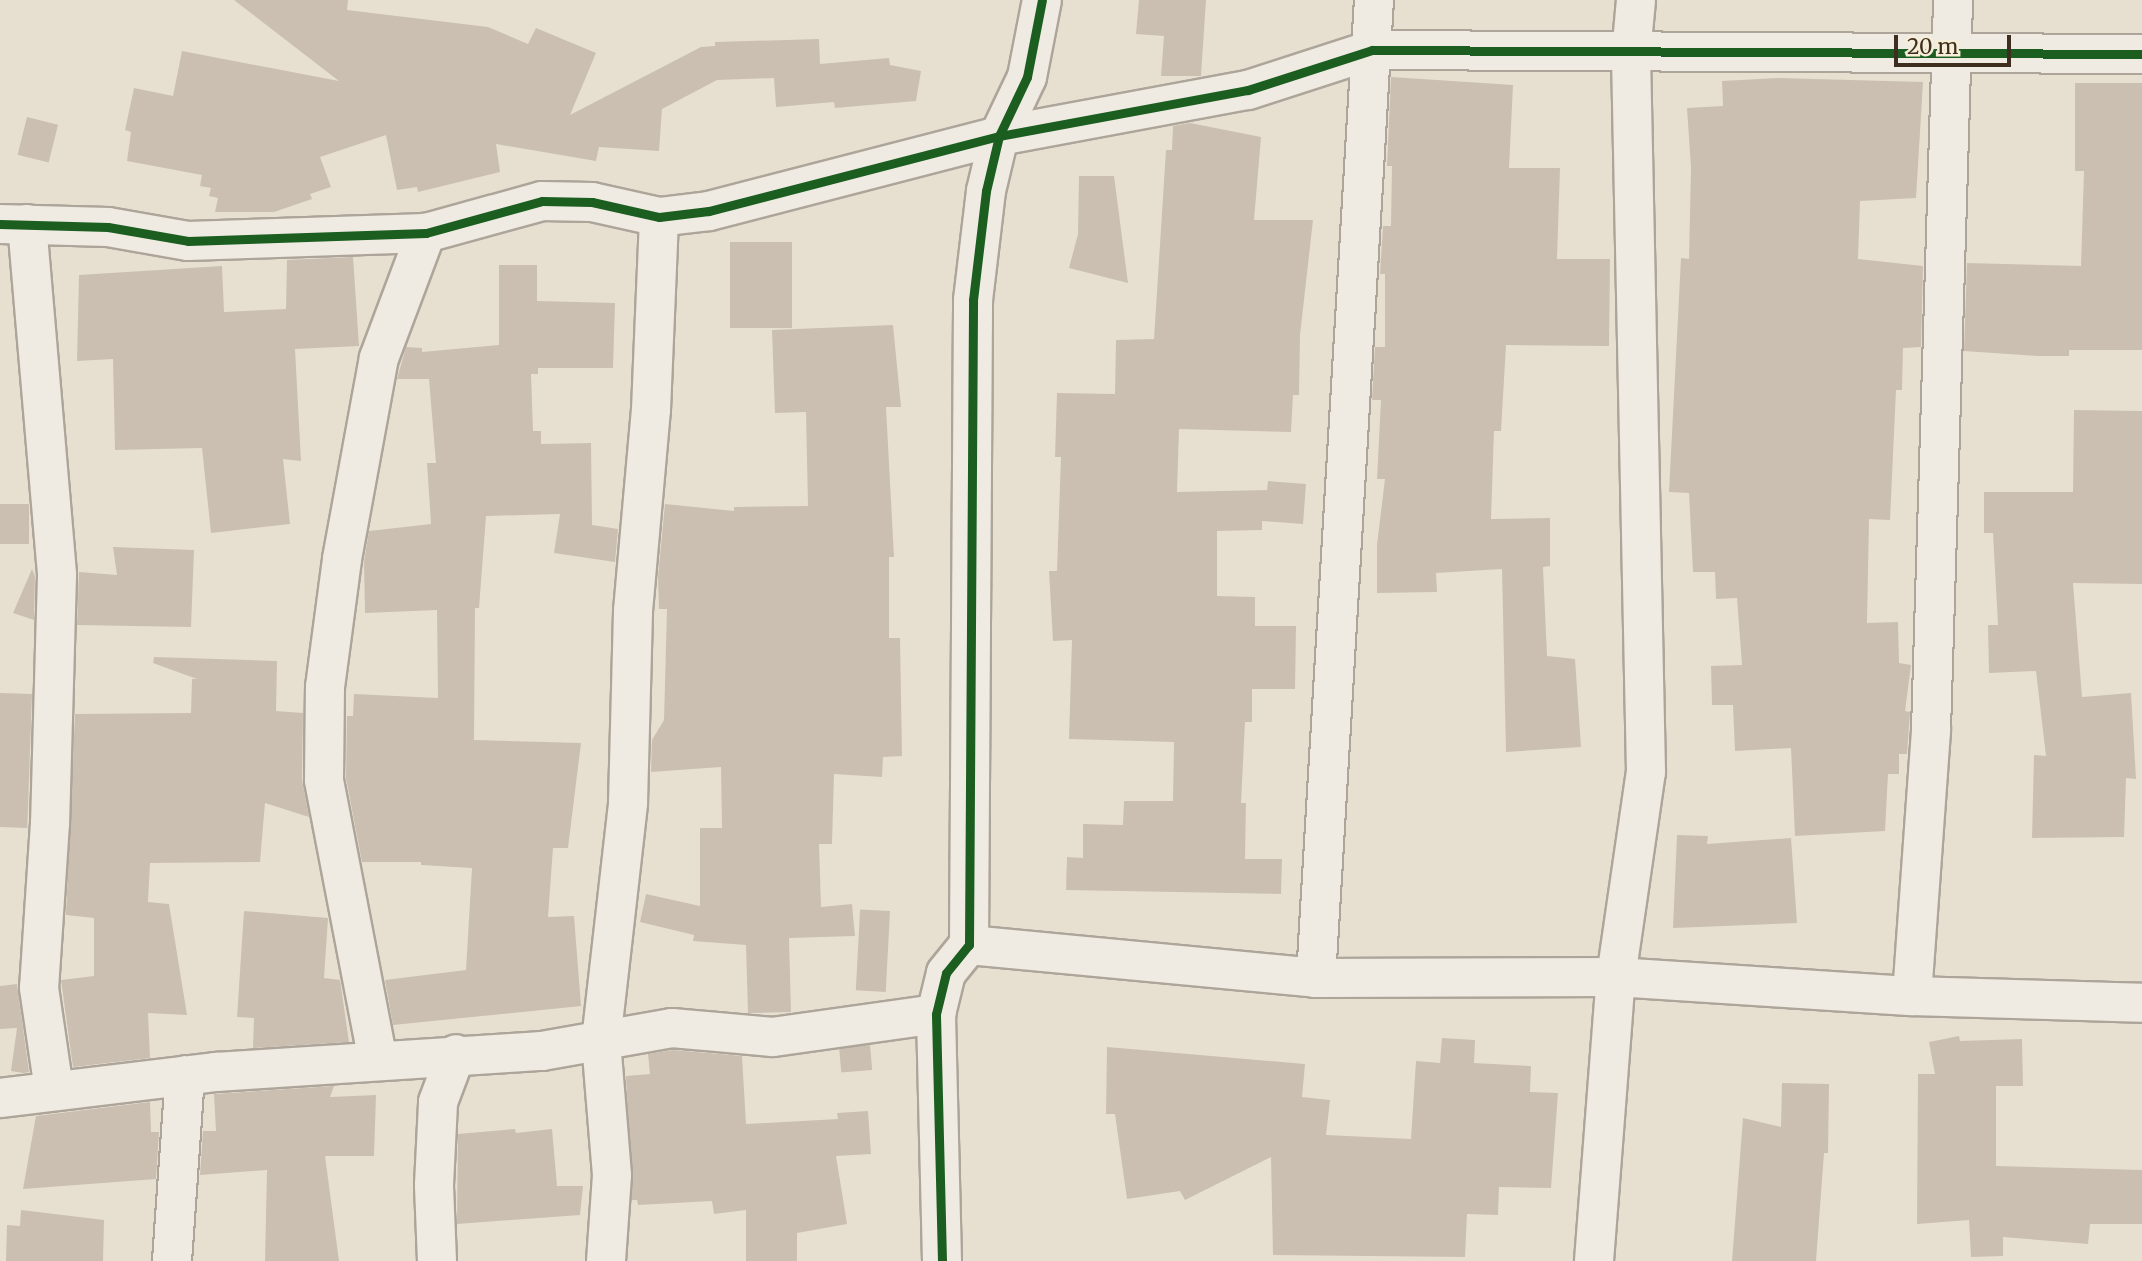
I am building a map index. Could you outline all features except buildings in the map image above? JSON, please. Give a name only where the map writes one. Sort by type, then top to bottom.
[{"type":"street","points":[[942,1261],[936,1014],[946,973],[969,945],[973,300],[986,191],[999,136],[1027,77],[1042,0]]},
{"type":"street","points":[[1316,978],[1374,0]]},
{"type":"street","points":[[1594,1261],[1616,977],[1646,772],[1631,54],[1636,0]]},
{"type":"street","points":[[1912,996],[1931,730],[1953,0]]},
{"type":"street","points":[[54,1090],[39,988],[50,823],[57,575],[13,224],[108,227],[188,241],[426,233],[542,201],[592,202],[659,217],[709,211],[999,136],[1248,90],[1371,50],[1631,54],[1951,50],[2142,54]]},
{"type":"street","points":[[606,1261],[612,1175],[601,1041],[628,803],[633,611],[651,410],[659,217]]},
{"type":"street","points":[[378,1061],[324,780],[325,687],[342,559],[379,358],[426,233]]},
{"type":"street","points":[[969,945],[1316,978],[1616,977],[1912,996],[2142,1003]]},
{"type":"street","points":[[0,1098],[185,1075],[456,1054],[542,1051],[672,1028],[773,1037],[936,1014]]},
{"type":"street","points":[[437,1261],[434,1185],[438,1102],[456,1054]]},
{"type":"street","points":[[172,1261],[185,1075]]},
{"type":"cycle path","points":[[942,1261],[936,1014],[946,973],[969,945],[973,300],[986,191],[999,136],[1027,77],[1042,0]]},
{"type":"cycle path","points":[[0,224],[108,227],[188,241],[426,233],[542,201],[592,202],[659,217],[709,211],[999,136],[1248,90],[1372,50],[2142,54]]}]
